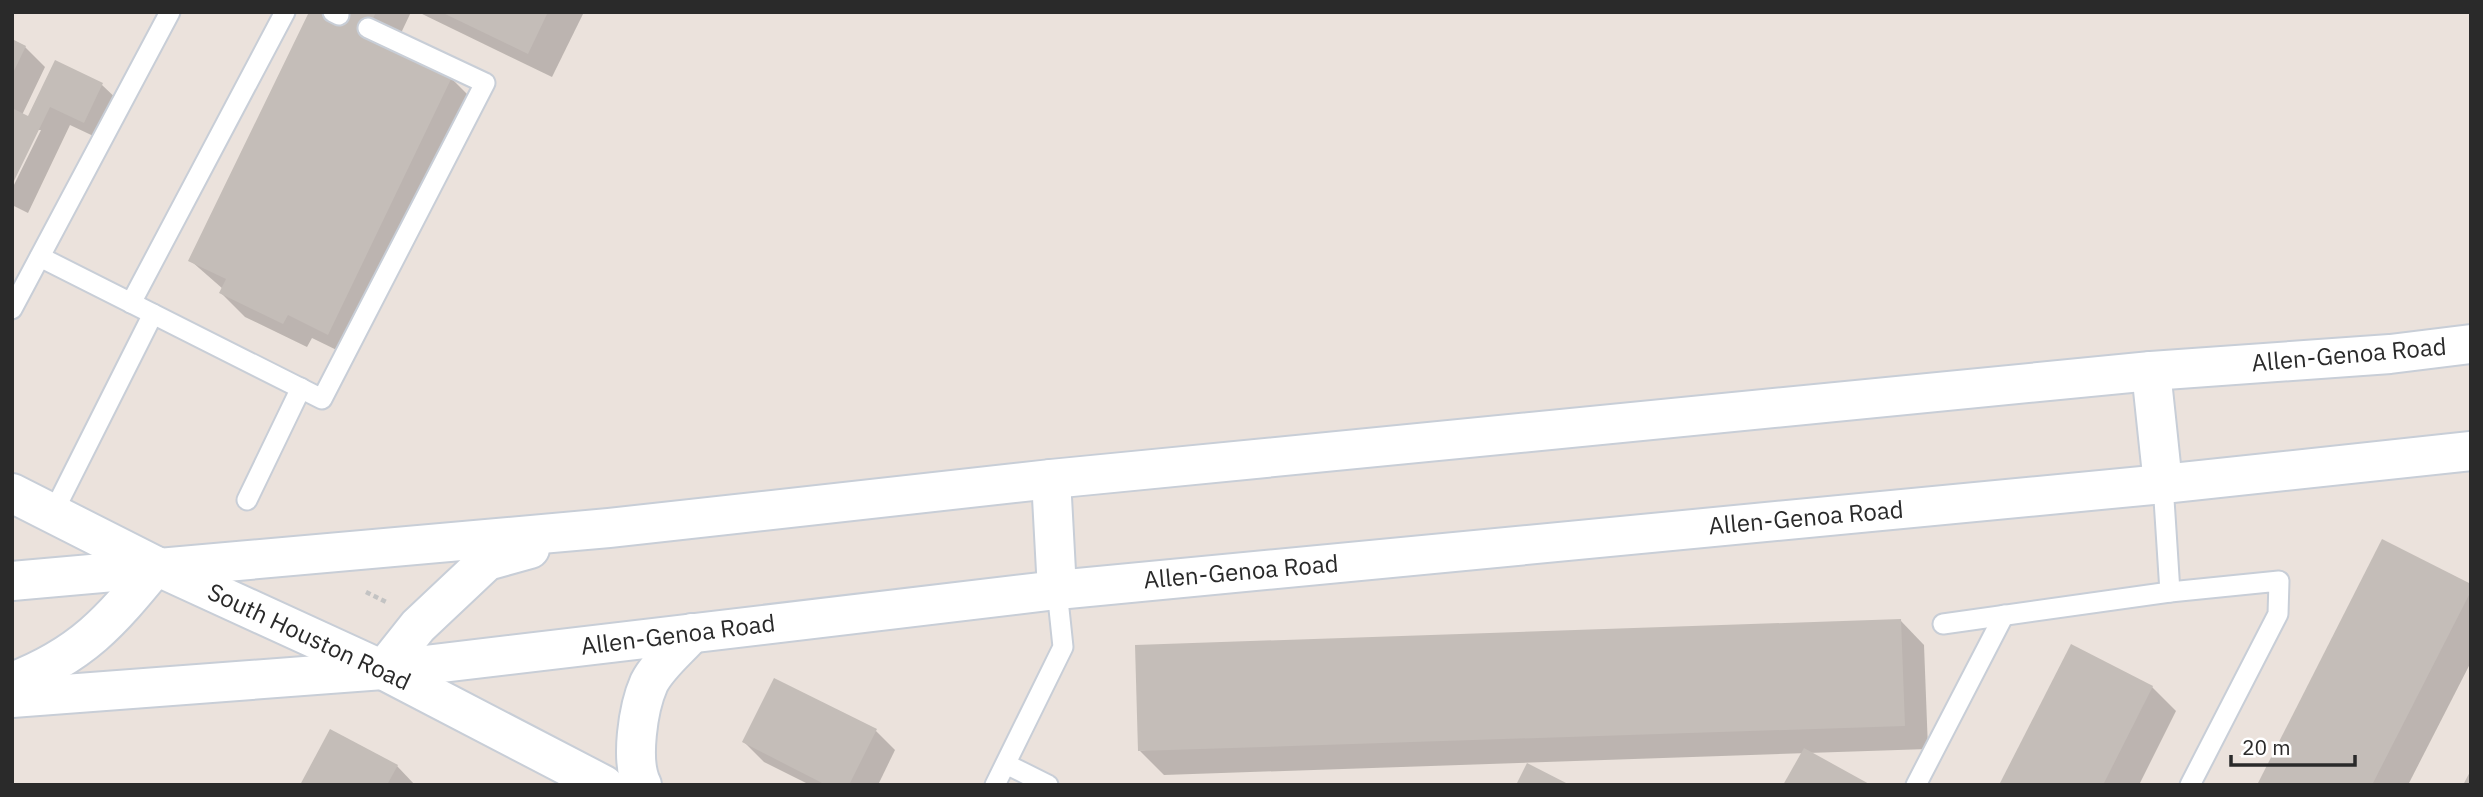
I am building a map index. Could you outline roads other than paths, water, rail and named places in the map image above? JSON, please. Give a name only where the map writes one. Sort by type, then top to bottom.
[{"type":"main road","name":"Allen-Genoa Road","points":[[12,581],[156,566],[609,528],[1051,479],[2151,371],[2390,354],[2471,344]]},
{"type":"main road","points":[[2151,371],[2163,484]]},
{"type":"main road","name":"Allen-Genoa Road","points":[[12,698],[383,670],[1057,590],[2163,484],[2471,451]]},
{"type":"main road","points":[[1051,479],[1057,590]]},
{"type":"main road","name":"South Houston Road","points":[[12,492],[156,566],[383,670],[604,785]]},
{"type":"main road","points":[[383,670],[421,622],[487,561],[609,528]]},
{"type":"main road","points":[[12,682],[44,670],[84,646],[117,615],[156,566]]},
{"type":"main road","points":[[642,785],[636,773],[638,730],[650,682],[692,633]]},
{"type":"lane","points":[[12,309],[170,12]]},
{"type":"lane","points":[[131,303],[285,12]]},
{"type":"lane","points":[[40,257],[322,398],[485,83],[368,28]]},
{"type":"lane","points":[[53,513],[153,314]]},
{"type":"lane","points":[[247,500],[302,388]]},
{"type":"lane","points":[[2163,484],[2170,592]]},
{"type":"lane","points":[[1942,624],[2170,592],[2279,581],[2278,614],[2190,785]]},
{"type":"lane","points":[[995,785],[1063,647],[1057,590]]},
{"type":"lane","points":[[1916,785],[2004,615]]},
{"type":"lane","points":[[1006,764],[1048,785]]}]
